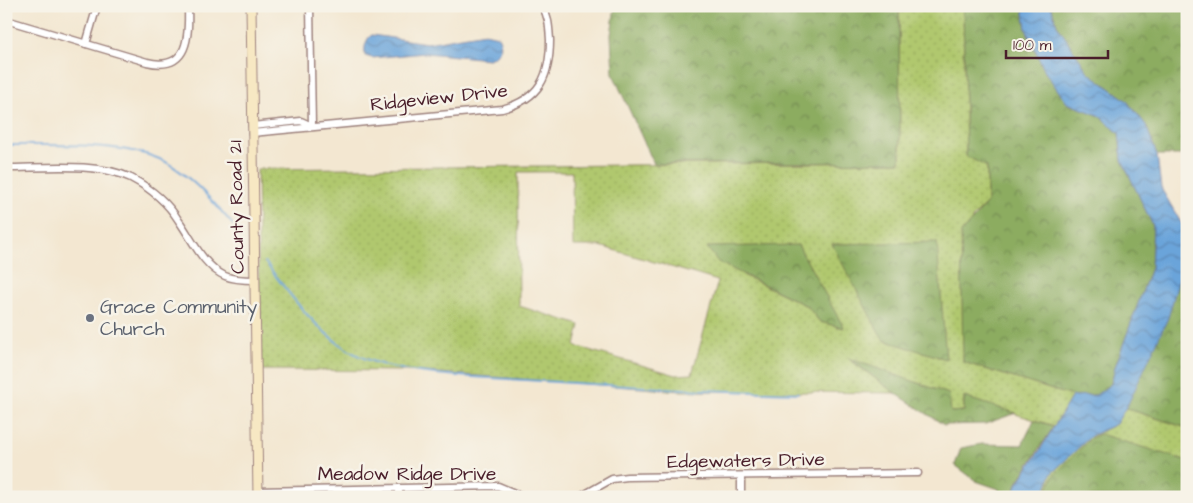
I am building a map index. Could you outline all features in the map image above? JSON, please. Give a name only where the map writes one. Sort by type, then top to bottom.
[{"type":"street","points":[[86,44],[97,6]]},
{"type":"street","points":[[6,20],[154,64],[166,63],[177,58],[184,50],[188,39],[188,6]]},
{"type":"street","name":"County Road 21","points":[[251,6],[258,494]]},
{"type":"street","points":[[310,6],[312,126]]},
{"type":"street","name":"Ridgeview Drive","points":[[252,129],[302,129],[312,126],[502,109],[521,102],[539,87],[549,64],[548,18],[542,6]]},
{"type":"street","points":[[6,168],[101,170],[131,178],[162,200],[178,219],[203,257],[215,270],[235,279],[255,280]]},
{"type":"street","name":"Edgewaters Drive","points":[[580,497],[605,482],[627,477],[918,473]]},
{"type":"street","points":[[741,476],[741,497]]},
{"type":"street","name":"Meadow Ridge Drive","points":[[258,494],[498,486],[524,497]]},
{"type":"street","points":[[399,488],[399,497]]},
{"type":"green space","points":[[615,6],[899,6],[900,162],[654,164],[613,74],[611,35]]},
{"type":"green space","points":[[899,6],[963,6],[966,155],[987,167],[987,203],[972,218],[963,362],[1072,396],[1054,426],[964,398],[964,411],[950,412],[850,360],[895,393],[681,391],[413,371],[260,370],[257,169],[900,162]],"holes":[[[518,172],[572,172],[573,246],[600,246],[718,281],[692,374],[676,375],[575,346],[580,325],[519,306]],[[798,245],[820,322],[807,306],[743,275]]]},
{"type":"green space","points":[[963,6],[1023,6],[1026,29],[1045,72],[1067,103],[1098,115],[1119,133],[1122,160],[1153,226],[1151,268],[1115,367],[1111,384],[1096,395],[1072,396],[963,362],[961,233],[987,203],[987,167],[966,156]]},
{"type":"green space","points":[[1051,6],[1187,6],[1187,155],[1157,155],[1146,125],[1126,100],[1088,72],[1057,25]]},
{"type":"green space","points":[[1183,226],[1187,226],[1187,428],[1125,408],[1184,262]]},
{"type":"green space","points":[[937,242],[946,359],[883,340],[832,244]]},
{"type":"green space","points":[[798,245],[844,328],[820,322],[807,306],[718,262],[707,247]]},
{"type":"green space","points":[[848,358],[949,394],[951,412],[964,411],[964,397],[1016,413],[985,424],[944,425],[895,393]]},
{"type":"green space","points":[[1125,408],[1187,428],[1187,497],[1043,497],[1051,474],[1091,436],[1116,424]]},
{"type":"green space","points":[[1034,420],[1054,426],[1017,483],[1014,497],[998,497],[999,489],[976,481],[955,465],[961,448],[982,444],[1022,445]]},
{"type":"green space","points":[[1100,434],[1187,461],[1187,497],[1045,497],[1053,476],[1091,438]]},
{"type":"water","points":[[1023,6],[1051,6],[1057,25],[1088,72],[1126,100],[1146,125],[1157,155],[1161,188],[1183,226],[1184,262],[1168,318],[1129,402],[1116,424],[1091,436],[1051,474],[1043,497],[1014,497],[1017,484],[1072,396],[1096,395],[1111,384],[1115,367],[1151,268],[1153,226],[1122,160],[1119,133],[1098,115],[1067,103],[1045,72],[1026,29]]},
{"type":"water","points":[[485,33],[498,36],[501,44],[500,50],[496,55],[489,59],[425,53],[372,58],[365,56],[366,44],[372,35],[427,43]]},
{"type":"waterway","points":[[6,145],[91,146],[135,151],[154,157],[171,165],[190,180],[239,232]]},
{"type":"waterway","points":[[265,262],[322,330],[345,348],[363,358],[384,365],[432,374],[457,376],[662,388],[798,393]]},
{"type":"place","name":"Grace Community Church","points":[[90,318]]}]
